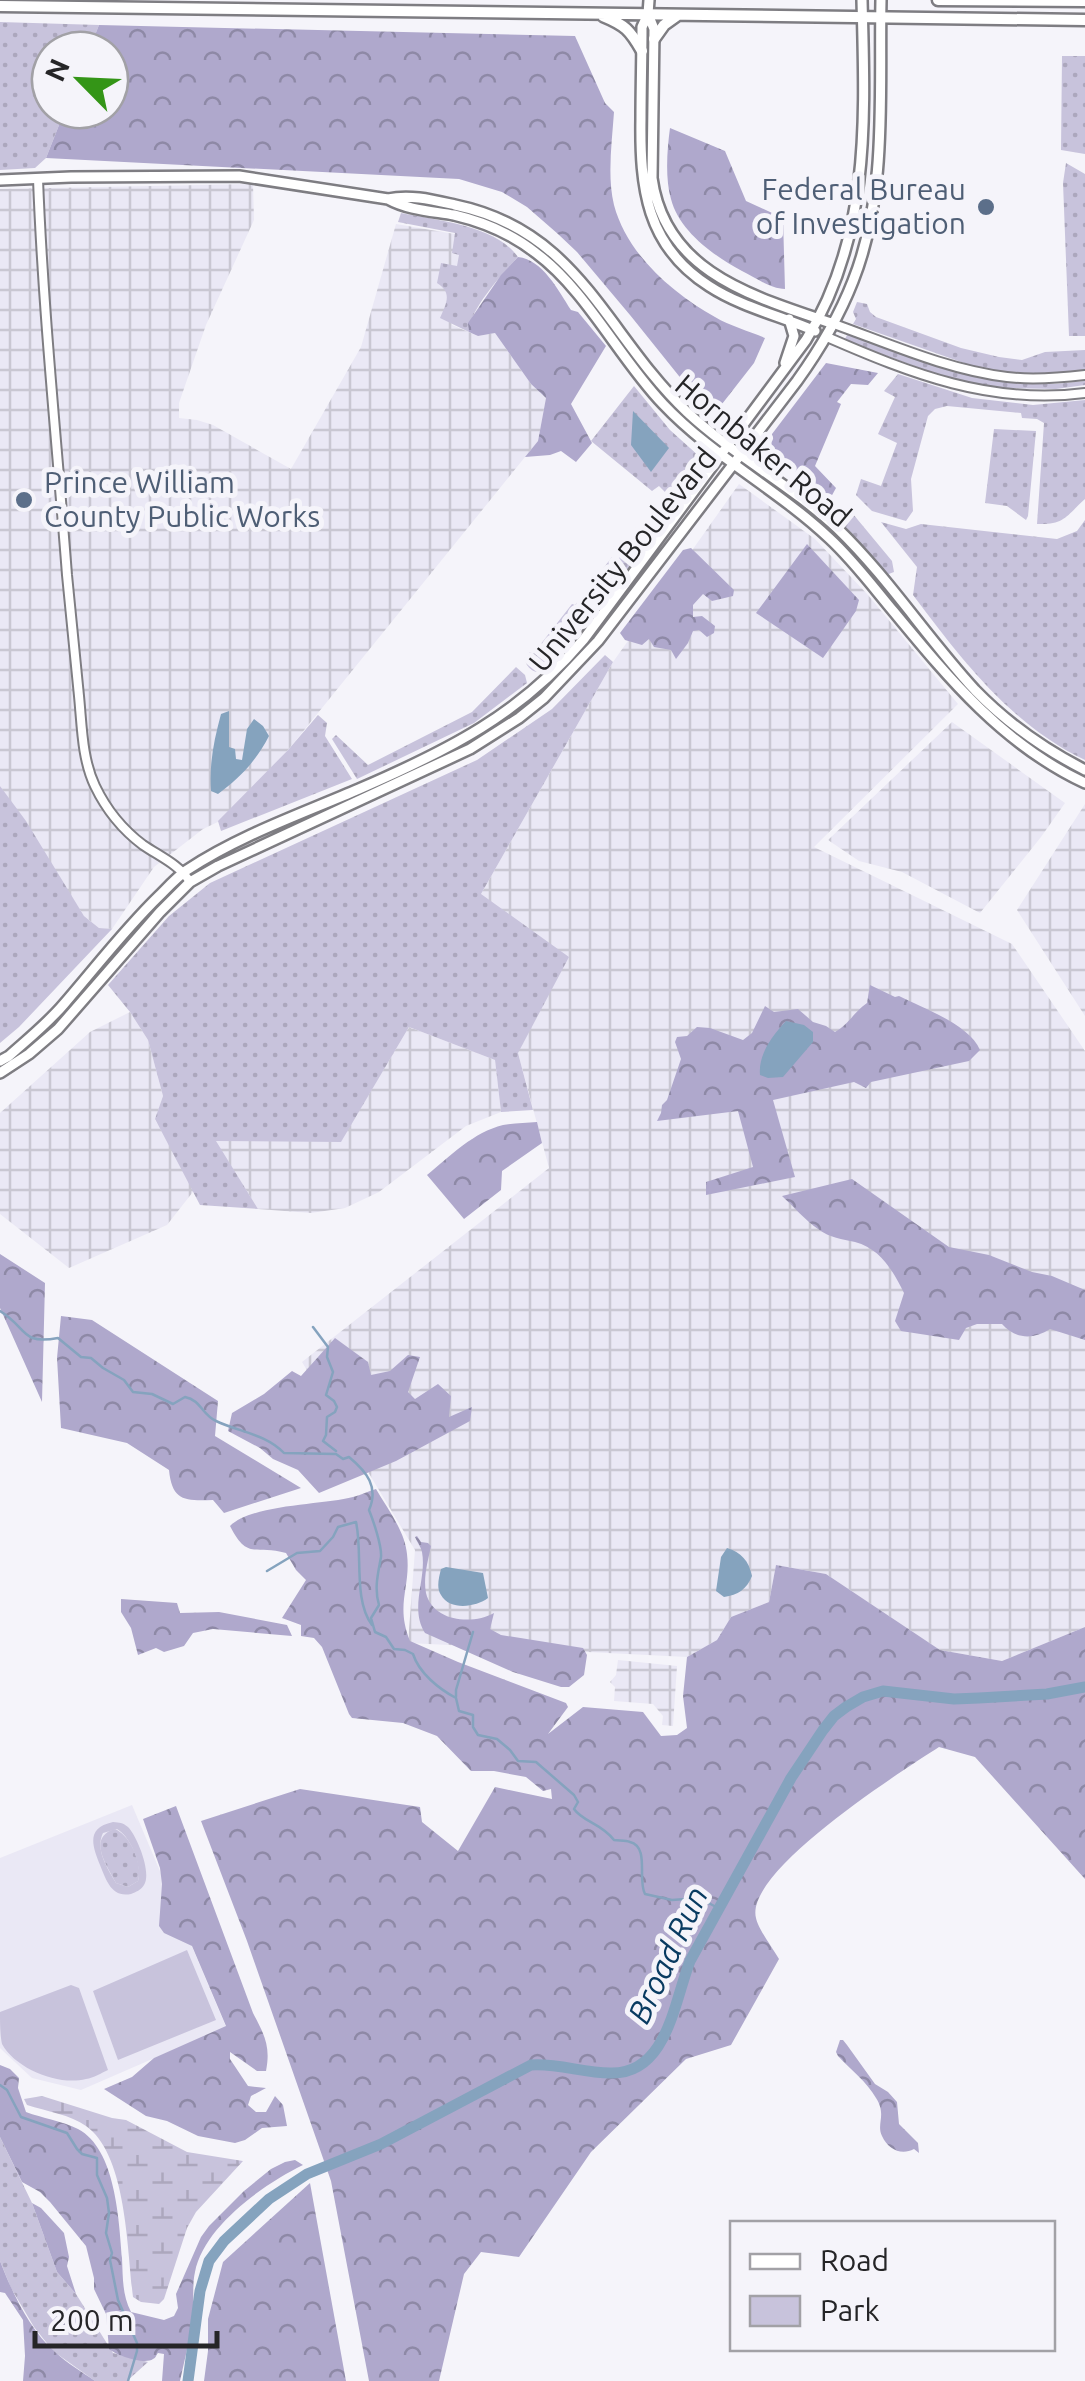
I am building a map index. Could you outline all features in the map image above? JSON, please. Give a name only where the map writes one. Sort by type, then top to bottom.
[{"type":"highway","points":[[938,0],[1085,2]]},
{"type":"highway","points":[[0,6],[1085,20]]},
{"type":"highway","points":[[598,14],[624,25],[642,51]]},
{"type":"highway","points":[[654,39],[678,15]]},
{"type":"main road","points":[[649,0],[642,27],[642,175],[652,219],[671,240],[720,278],[834,324]]},
{"type":"main road","name":"University Boulevard","points":[[0,1061],[61,1008],[139,915],[226,848],[456,744],[508,711],[559,667],[584,639],[784,370],[812,330],[831,292],[850,240],[859,190],[862,0]]},
{"type":"main road","name":"University Boulevard","points":[[0,1073],[58,1029],[187,877],[460,754],[551,692],[598,641],[761,428],[834,324],[854,278],[871,218],[878,157],[880,0]]},
{"type":"main road","points":[[648,14],[654,30],[652,178],[680,262],[710,286],[739,301],[827,337]]},
{"type":"main road","name":"Hornbaker Road","points":[[0,180],[240,176],[388,199],[401,206],[486,224],[520,242],[572,287],[665,406],[844,553],[976,708],[1021,745],[1085,783]]},
{"type":"main road","name":"Hornbaker Road","points":[[388,199],[403,196],[473,208],[510,222],[548,248],[576,275],[664,388],[696,420],[836,528],[999,713],[1085,770]]},
{"type":"main road","points":[[798,312],[816,306],[831,292]]},
{"type":"main road","points":[[784,370],[794,336],[789,320]]},
{"type":"main road","points":[[761,428],[756,453],[771,476]]},
{"type":"street","points":[[38,179],[46,326],[85,754],[98,792],[121,825],[187,877]]},
{"type":"street","points":[[834,324],[993,375],[1042,379],[1085,375]]},
{"type":"street","points":[[827,337],[988,393],[1028,397],[1085,393]]},
{"type":"shaded area","points":[[253,184],[254,220],[206,325],[179,403],[179,418],[213,425],[291,469],[361,347],[396,224],[472,237],[452,325],[478,336],[495,333],[531,384],[546,398],[538,441],[288,750],[222,820],[203,829],[154,867],[112,929],[99,928],[84,916],[0,786],[0,189]]},
{"type":"shaded area","points":[[739,484],[815,539],[868,595],[958,704],[814,847],[1012,944],[1085,1051],[1085,1627],[1002,1661],[940,1650],[826,1574],[776,1565],[769,1602],[731,1617],[717,1640],[687,1657],[408,1643],[415,1550],[302,1362],[549,1168],[481,894],[613,662]]},
{"type":"shaded area","points":[[952,722],[1065,803],[980,913],[902,872],[859,861],[828,840]]},
{"type":"shaded area","points":[[1085,804],[1085,1016],[1017,910]]},
{"type":"shaded area","points":[[130,1012],[148,1040],[163,1096],[155,1120],[196,1188],[167,1225],[69,1268],[0,1214],[0,1113],[90,1032]]},
{"type":"shaded area","points":[[409,1027],[495,1060],[501,1112],[466,1126],[379,1192],[345,1208],[311,1213],[258,1209],[215,1141],[341,1141]]},
{"type":"shaded area","points":[[618,1660],[677,1666],[673,1726],[662,1725],[663,1716],[653,1704],[614,1701],[615,1687],[610,1682],[616,1675]]},
{"type":"shaded area","points":[[132,1805],[226,2027],[81,2090],[32,2078],[0,2048],[0,1858]]},
{"type":"green space","points":[[0,22],[99,25],[97,30],[30,30],[30,130],[57,130],[46,158],[35,168],[0,170]]},
{"type":"green space","points":[[99,25],[575,36],[605,103],[614,112],[612,194],[629,240],[653,270],[683,296],[721,320],[765,338],[754,363],[715,413],[699,401],[558,234],[502,192],[459,179],[46,158],[57,130],[130,130],[130,30],[97,30]]},
{"type":"green space","points":[[1062,56],[1085,56],[1085,154],[1061,150]]},
{"type":"green space","points":[[670,128],[725,151],[746,201],[783,218],[785,289],[768,285],[720,258],[682,222],[668,182]]},
{"type":"green space","points":[[1066,163],[1085,174],[1085,336],[1069,336],[1063,183]]},
{"type":"green space","points":[[401,213],[481,231],[508,246],[518,257],[480,303],[469,332],[440,318],[447,295],[437,283],[441,263],[457,266],[459,255],[452,253],[455,233],[398,222]]},
{"type":"green space","points":[[518,257],[542,270],[571,310],[578,312],[606,346],[571,404],[592,443],[576,462],[561,451],[525,457],[538,441],[546,398],[531,384],[495,333],[478,336],[469,332],[468,323]]},
{"type":"green space","points":[[857,302],[867,304],[876,317],[961,348],[999,357],[1022,360],[1045,352],[1085,350],[1085,372],[1031,375],[984,370],[853,324]]},
{"type":"green space","points":[[848,333],[978,378],[1055,384],[1085,381],[1085,385],[1056,389],[977,385],[847,341]]},
{"type":"green space","points":[[826,363],[878,373],[868,385],[851,384],[837,402],[841,404],[815,466],[836,488],[831,497],[771,454],[772,434]]},
{"type":"green space","points":[[898,374],[972,398],[1033,405],[1085,400],[1085,499],[1059,521],[1037,524],[1044,423],[1022,418],[1021,413],[947,406],[928,416],[911,479],[913,511],[906,521],[872,511],[856,495],[861,479],[881,486],[897,443],[878,434],[895,397],[884,391]]},
{"type":"green space","points":[[634,386],[670,430],[700,457],[701,466],[585,625],[540,672],[534,671],[524,658],[530,652],[533,654],[612,557],[617,560],[668,495],[659,486],[652,491],[591,441]]},
{"type":"green space","points":[[994,429],[1036,431],[1026,520],[1007,506],[985,503]]},
{"type":"green space","points":[[853,514],[892,561],[894,572],[886,575],[833,520]]},
{"type":"green space","points":[[1085,520],[1085,760],[1033,728],[969,666],[913,595],[917,567],[881,522],[906,529],[921,524],[1057,539],[1077,531]]},
{"type":"green space","points":[[807,544],[859,600],[856,611],[823,658],[756,613]]},
{"type":"green space","points":[[691,548],[734,590],[733,596],[712,601],[703,594],[693,605],[693,617],[702,616],[715,626],[714,633],[707,637],[699,630],[693,631],[676,659],[671,650],[654,647],[649,639],[642,645],[625,640],[620,633],[683,550]]},
{"type":"green space","points":[[605,655],[613,662],[481,894],[569,957],[518,1053],[533,1110],[501,1112],[495,1060],[409,1027],[341,1142],[216,1141],[258,1209],[200,1205],[155,1119],[163,1096],[148,1040],[108,985],[169,916],[210,883],[477,760],[552,709]]},
{"type":"green space","points":[[516,667],[527,683],[474,723],[357,779],[332,739],[336,735],[368,765],[472,712]]},
{"type":"green space","points":[[318,715],[327,723],[325,736],[352,779],[221,831],[218,821]]},
{"type":"green space","points":[[0,786],[84,916],[99,928],[112,929],[0,1043]]},
{"type":"green space","points":[[870,985],[945,1018],[975,1041],[980,1050],[969,1061],[871,1082],[866,1088],[854,1082],[773,1100],[795,1177],[706,1195],[706,1182],[753,1167],[738,1111],[657,1121],[681,1059],[677,1037],[687,1036],[697,1027],[743,1040],[752,1033],[765,1006],[774,1012],[798,1009],[813,1022],[835,1032],[867,1003]]},
{"type":"green space","points":[[537,1122],[542,1143],[502,1171],[501,1190],[464,1219],[427,1175],[482,1133],[503,1125]]},
{"type":"green space","points":[[852,1179],[949,1247],[989,1255],[1085,1290],[1085,1340],[1050,1329],[1024,1336],[1002,1324],[966,1328],[959,1340],[901,1331],[895,1321],[904,1293],[885,1262],[864,1245],[823,1232],[782,1196]]},
{"type":"green space","points":[[0,1254],[45,1283],[42,1402],[0,1308]]},
{"type":"green space","points":[[61,1316],[92,1320],[218,1401],[215,1436],[301,1488],[224,1513],[213,1500],[182,1497],[173,1488],[169,1470],[127,1443],[61,1428],[57,1358]]},
{"type":"green space","points":[[335,1338],[368,1362],[371,1375],[390,1371],[408,1355],[420,1357],[408,1392],[415,1399],[438,1384],[451,1396],[449,1417],[472,1407],[470,1421],[396,1461],[319,1493],[298,1470],[228,1431],[232,1413],[292,1371],[301,1376]]},
{"type":"green space","points":[[376,1489],[406,1545],[404,1617],[410,1641],[566,1703],[568,1707],[548,1734],[583,1707],[643,1712],[661,1736],[677,1735],[687,1728],[683,1696],[687,1657],[717,1640],[731,1617],[769,1602],[776,1565],[826,1574],[940,1650],[1002,1661],[1085,1627],[1085,1879],[975,1757],[939,1747],[829,1824],[774,1875],[759,1898],[757,1922],[779,1959],[731,2045],[686,2059],[591,2152],[519,2257],[481,2252],[464,2274],[439,2381],[369,2381],[331,2181],[201,1821],[300,1789],[420,1807],[422,1822],[458,1851],[495,1787],[552,1799],[551,1789],[543,1791],[526,1777],[471,1771],[437,1736],[403,1723],[352,1718],[322,1647],[314,1638],[301,1636],[301,1625],[282,1618],[306,1580],[286,1553],[247,1548],[230,1526],[254,1513],[340,1500]]},
{"type":"green space","points":[[417,1536],[431,1546],[425,1587],[437,1610],[465,1620],[494,1613],[490,1629],[501,1635],[583,1648],[587,1655],[584,1675],[569,1687],[561,1687],[513,1672],[425,1633],[418,1614],[423,1562]]},
{"type":"green space","points":[[121,1599],[177,1603],[180,1613],[219,1612],[287,1625],[292,1636],[213,1629],[193,1633],[184,1646],[164,1652],[156,1648],[138,1655],[131,1628],[121,1612]]},
{"type":"green space","points":[[176,1806],[267,2047],[266,2071],[257,2071],[230,2052],[230,2059],[248,2086],[266,2088],[251,2096],[248,2105],[256,2112],[266,2112],[275,2096],[283,2105],[287,2126],[262,2128],[235,2143],[198,2136],[146,2116],[104,2089],[132,2077],[154,2058],[226,2026],[192,1946],[164,1933],[159,1926],[160,1868],[143,1819]]},
{"type":"green space","points":[[124,1824],[139,1846],[146,1879],[143,1887],[131,1894],[119,1893],[110,1886],[95,1851],[93,1838],[104,1825]],"holes":[[[117,1829],[131,1845],[138,1867],[138,1881],[128,1887],[116,1883],[100,1845],[103,1833]]]},
{"type":"green space","points":[[115,1829],[131,1844],[137,1859],[138,1881],[128,1887],[116,1883],[101,1852],[102,1838]]},
{"type":"green space","points":[[187,1950],[216,2020],[118,2060],[93,1991]]},
{"type":"green space","points":[[71,1985],[79,1988],[108,2070],[75,2081],[39,2074],[17,2061],[2,2044],[0,2028],[0,2012]]},
{"type":"green space","points":[[840,2040],[875,2084],[897,2102],[899,2124],[918,2143],[919,2153],[914,2149],[895,2150],[885,2141],[880,2132],[879,2104],[838,2056]]},
{"type":"green space","points":[[0,2065],[19,2078],[26,2112],[78,2129],[100,2152],[117,2206],[124,2286],[131,2312],[164,2320],[174,2316],[178,2308],[176,2294],[209,2226],[271,2169],[295,2160],[303,2165],[254,2195],[210,2239],[194,2277],[192,2321],[180,2381],[162,2381],[164,2354],[144,2361],[109,2349],[106,2314],[94,2289],[86,2246],[40,2192],[22,2182],[0,2137]]},
{"type":"green space","points":[[42,2096],[126,2120],[187,2152],[243,2161],[196,2212],[159,2304],[133,2297],[123,2205],[110,2158],[100,2140],[80,2122],[27,2105],[24,2099]]},
{"type":"green space","points":[[0,2137],[32,2203],[57,2272],[76,2294],[113,2353],[148,2362],[127,2381],[95,2381],[53,2351],[11,2288],[0,2261]]},
{"type":"green space","points":[[310,2183],[346,2381],[204,2381],[208,2319],[223,2262]]},
{"type":"green space","points":[[32,2203],[64,2233],[67,2266],[76,2294],[57,2272]]},
{"type":"green space","points":[[0,2261],[37,2332],[60,2356],[95,2381],[23,2381],[23,2320],[5,2293],[0,2292]]},
{"type":"water","points":[[633,411],[669,448],[651,472],[631,445]]},
{"type":"water","points":[[229,711],[229,747],[235,749],[236,759],[242,760],[247,729],[254,719],[269,736],[247,768],[218,794],[211,791],[213,752],[221,714]]},
{"type":"water","points":[[786,1021],[804,1025],[813,1032],[813,1042],[783,1077],[760,1075],[764,1052]]},
{"type":"water","points":[[727,1548],[744,1558],[752,1576],[741,1591],[724,1597],[716,1591],[721,1557]]},
{"type":"water","points":[[441,1569],[483,1573],[488,1598],[463,1606],[445,1600],[438,1586]]},
{"type":"waterway","points":[[0,1311],[30,1337],[58,1338],[81,1357],[91,1358],[124,1380],[133,1392],[152,1394],[173,1404],[185,1397],[190,1399],[211,1418],[261,1437],[284,1453],[349,1457],[366,1474],[372,1487],[369,1510],[381,1552],[379,1605],[371,1618],[375,1632],[386,1637],[394,1649],[413,1654],[430,1680],[456,1698],[459,1711],[473,1715],[478,1735],[497,1739],[518,1761],[536,1762],[574,1795],[578,1802],[574,1809],[578,1813],[614,1840],[636,1845],[640,1850],[645,1894],[672,1900],[699,1898],[720,1909]]},
{"type":"waterway","points":[[313,1327],[328,1347],[333,1372],[326,1395],[337,1407],[327,1417],[323,1441],[336,1451]]},
{"type":"waterway","points":[[267,1571],[297,1553],[320,1551],[338,1527],[356,1522],[362,1603],[372,1625]]},
{"type":"waterway","points":[[456,1697],[473,1632]]},
{"type":"waterway","name":"Broad Run","points":[[188,2381],[200,2291],[209,2261],[224,2241],[269,2199],[307,2174],[381,2144],[531,2065],[610,2073],[644,2062],[665,2033],[690,1961],[791,1778],[834,1716],[863,1697],[883,1691],[954,1699],[1047,1694],[1085,1687]]},
{"type":"waterway","points":[[0,2085],[7,2090],[21,2117],[67,2133],[82,2154],[97,2158],[97,2175],[107,2198],[106,2233],[118,2300],[137,2343],[128,2381]]},
{"type":"place","name":"Federal Bureau of Investigation","points":[[986,207]]},
{"type":"place","name":"Prince William County Public Works","points":[[24,500]]}]
